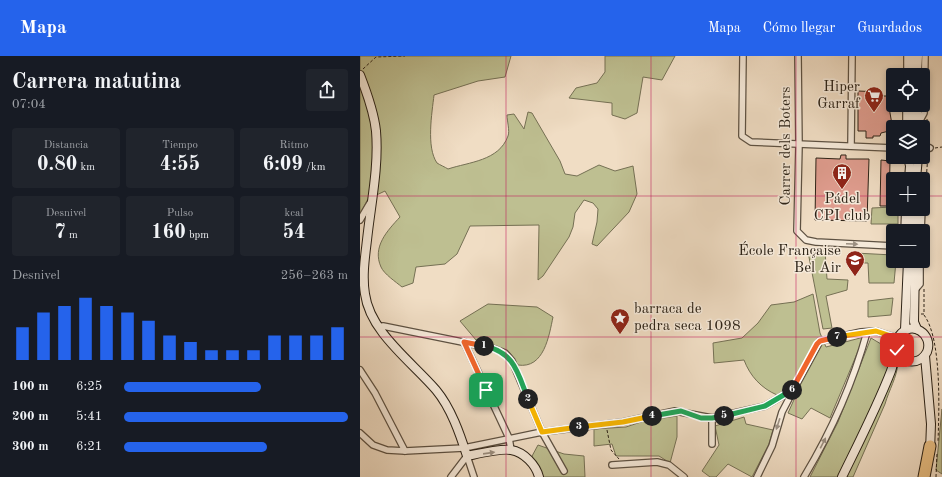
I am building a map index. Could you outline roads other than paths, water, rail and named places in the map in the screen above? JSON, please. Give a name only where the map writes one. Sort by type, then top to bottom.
[{"type":"highway","points":[[924,477],[930,446]]},
{"type":"street","points":[[743,56],[742,136],[746,140],[751,142],[799,145],[886,148]]},
{"type":"street","name":"Carrer dels Boters","points":[[798,56],[799,145],[797,231],[800,236],[806,240],[816,242],[886,246]]},
{"type":"street","points":[[851,146],[852,56]]},
{"type":"street","points":[[907,56],[907,68]]},
{"type":"street","points":[[911,68],[912,56]]},
{"type":"street","points":[[917,68],[918,56]]},
{"type":"street","points":[[919,120],[924,113],[925,56]]},
{"type":"street","points":[[360,74],[376,130],[376,165],[364,267],[364,294],[370,314],[379,327],[437,391],[448,408],[474,477]]},
{"type":"street","points":[[360,220],[371,203]]},
{"type":"street","points":[[907,268],[911,327]]},
{"type":"street","points":[[897,338],[911,327],[915,268]]},
{"type":"street","points":[[914,292],[920,284],[920,268]]},
{"type":"street","points":[[379,327],[383,326],[464,342],[492,348],[504,353],[512,361],[542,432],[564,471]]},
{"type":"street","points":[[892,371],[910,361],[919,361],[925,356],[929,348],[928,339],[923,332],[911,327]]},
{"type":"street","points":[[757,477],[772,446],[782,412],[820,341],[876,331],[897,338]]},
{"type":"street","points":[[804,477],[825,440],[862,351],[867,332]]},
{"type":"street","points":[[842,477],[892,371],[897,350],[897,338]]},
{"type":"street","points":[[464,342],[509,438],[511,450]]},
{"type":"street","points":[[897,350],[900,357],[910,361],[921,369],[928,383]]},
{"type":"street","points":[[925,356],[931,424],[929,477]]},
{"type":"street","points":[[360,370],[375,393],[405,451]]},
{"type":"street","points":[[451,477],[465,452],[509,438],[542,432],[605,425],[675,411],[712,418],[765,406],[794,388]]},
{"type":"street","points":[[712,418],[712,444]]},
{"type":"street","points":[[360,433],[373,445],[387,450],[465,452],[511,450],[524,456],[535,465],[539,477]]},
{"type":"street","points":[[612,465],[657,462],[669,465],[684,477]]},
{"type":"place","name":"Hiper Garraf","points":[[874,113]]},
{"type":"place","name":"Pádel CPI club","points":[[842,190]]},
{"type":"place","name":"École Française Bel Air","points":[[855,277]]},
{"type":"place","name":"barraca de pedra seca 1098","points":[[620,335]]}]
